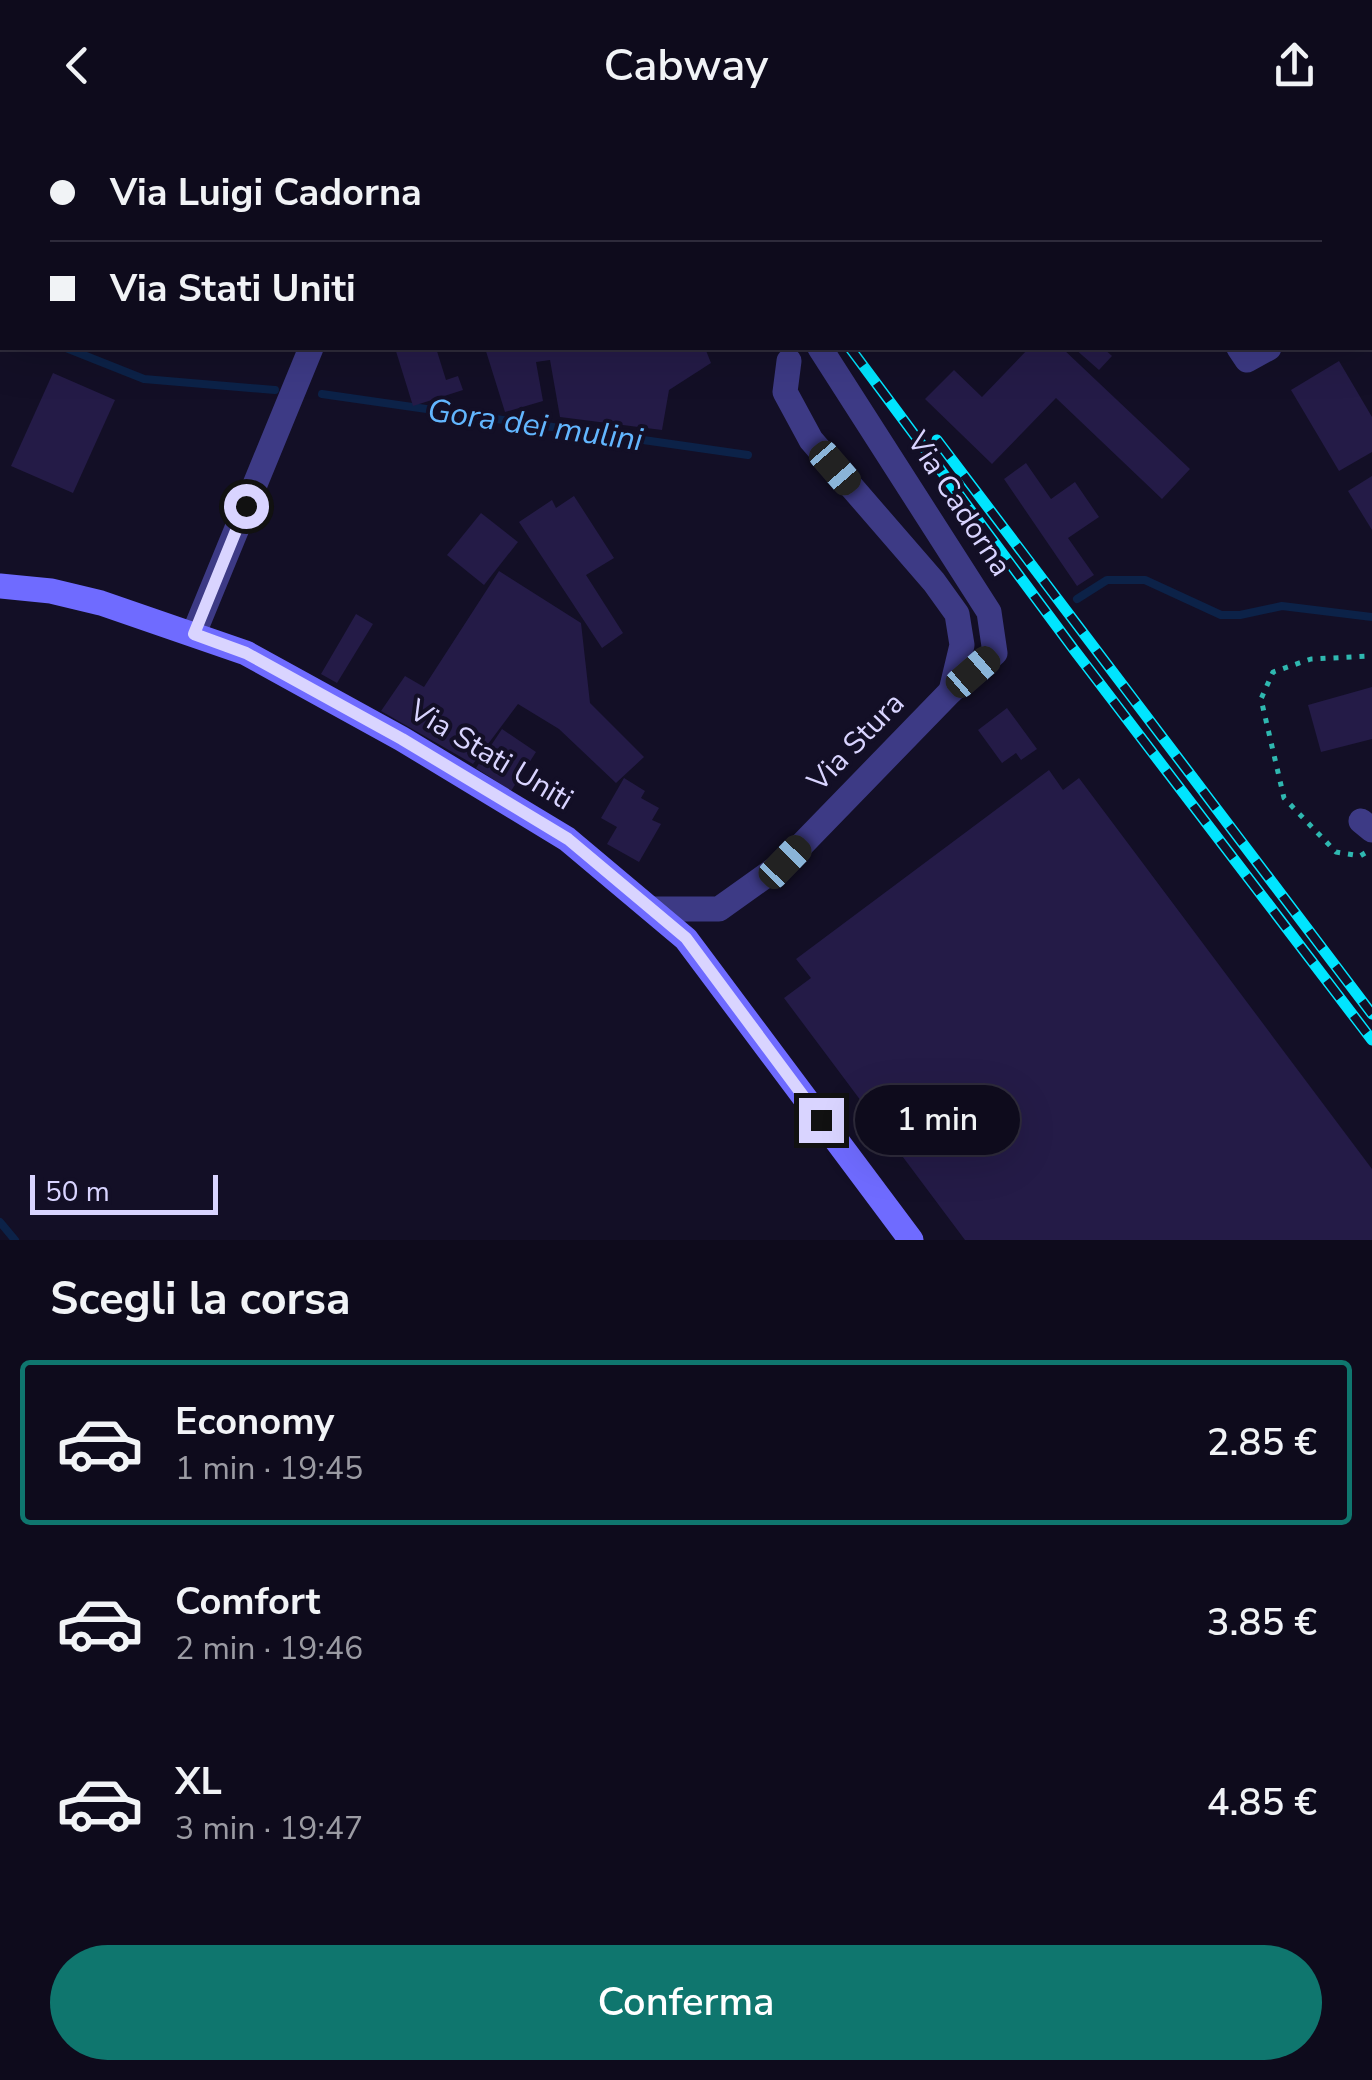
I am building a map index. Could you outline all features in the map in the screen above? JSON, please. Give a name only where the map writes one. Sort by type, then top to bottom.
[{"type":"street","points":[[194,634],[310,350]]},
{"type":"street","name":"Via Cadorna","points":[[821,350],[989,612],[995,654],[951,691]]},
{"type":"street","points":[[1240,350],[1248,360],[1266,350]]},
{"type":"street","points":[[789,361],[785,392],[810,440],[934,582],[956,614],[962,645],[951,691]]},
{"type":"street","name":"Via Stati Uniti","points":[[0,586],[51,590],[246,653],[402,739],[568,839],[686,938],[911,1240]]},
{"type":"street","name":"Via Stura","points":[[651,909],[720,909],[785,862],[951,691]]},
{"type":"path","points":[[1372,656],[1311,658],[1273,672],[1261,698],[1284,798],[1336,852],[1360,856],[1372,849]]},
{"type":"building","points":[[396,350],[437,350],[446,380],[458,376],[463,390],[413,406]]},
{"type":"building","points":[[486,350],[706,350],[711,363],[669,390],[662,430],[560,417],[550,360],[536,362],[543,401],[505,412]]},
{"type":"building","points":[[1027,350],[1064,350],[1190,469],[1162,499],[1056,398],[992,464],[925,399],[954,370],[982,397]]},
{"type":"building","points":[[1076,350],[1105,350],[1112,356],[1099,370]]},
{"type":"building","points":[[1339,361],[1372,417],[1372,452],[1339,471],[1291,390]]},
{"type":"building","points":[[53,373],[115,400],[73,493],[11,466]]},
{"type":"building","points":[[1026,463],[1051,499],[1075,482],[1099,517],[1068,538],[1094,575],[1077,586],[1004,479]]},
{"type":"building","points":[[1372,476],[1372,530],[1348,491]]},
{"type":"building","points":[[574,496],[614,558],[586,575],[623,633],[602,648],[519,522],[552,500],[556,508]]},
{"type":"building","points":[[481,513],[518,542],[484,585],[447,555]]},
{"type":"building","points":[[499,571],[581,623],[590,703],[644,757],[616,783],[559,729],[518,704],[473,764],[381,711],[405,676],[424,687]]},
{"type":"building","points":[[356,614],[373,624],[337,683],[321,674]]},
{"type":"building","points":[[1372,687],[1372,739],[1321,752],[1308,705]]},
{"type":"building","points":[[1007,708],[1037,749],[1021,760],[1016,753],[1002,763],[978,730]]},
{"type":"building","points":[[502,729],[536,752],[511,791],[476,768]]},
{"type":"building","points":[[1049,770],[1063,790],[1079,778],[1372,1169],[1372,1240],[965,1240],[784,998],[811,978],[796,959]]},
{"type":"building","points":[[624,778],[645,791],[641,798],[659,808],[652,820],[661,824],[639,862],[607,844],[617,827],[601,818]]},
{"type":"waterway","name":"Gora dei mulini","points":[[71,350],[144,379],[275,390]]},
{"type":"waterway","name":"Gora dei mulini","points":[[322,394],[748,455]]},
{"type":"waterway","name":"Gora dei mulini","points":[[1077,599],[1107,580],[1145,580],[1221,615],[1282,606],[1372,617]]},
{"type":"waterway","points":[[0,1222],[15,1240]]},
{"type":"railway","points":[[851,350],[1372,1040]]},
{"type":"railway","points":[[937,440],[1372,1014]]},
{"type":"route","points":[[246,506],[194,634],[246,653],[402,739],[568,839],[686,938],[821,1120]]}]
